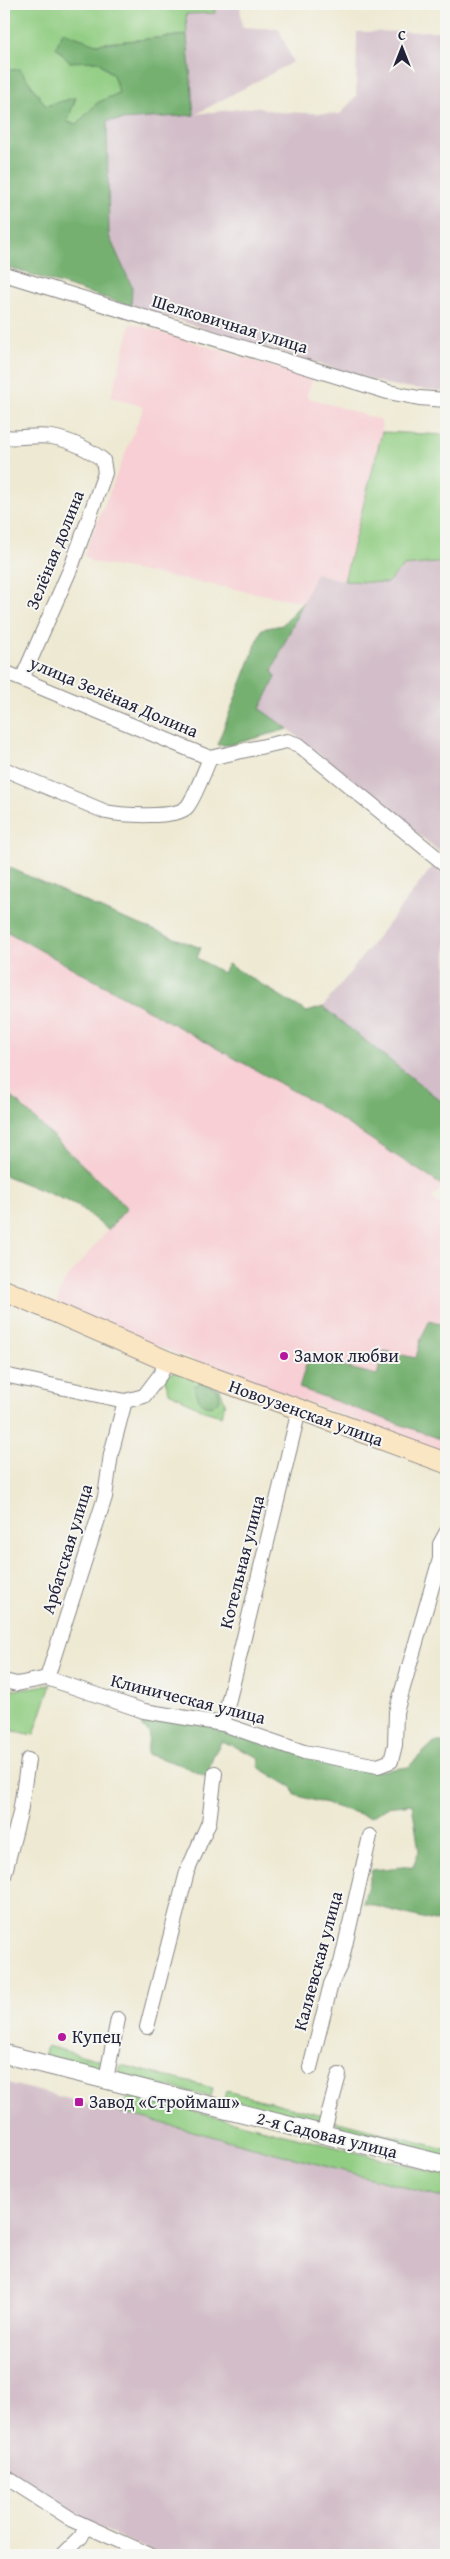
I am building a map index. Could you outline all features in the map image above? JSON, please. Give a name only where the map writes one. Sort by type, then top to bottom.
[{"type":"main road","name":"Новоузенская улица","points":[[4,1290],[167,1361],[446,1464]]},
{"type":"street","name":"Шелковичная улица","points":[[4,274],[388,392],[418,398],[446,400]]},
{"type":"street","name":"Зелёная долина","points":[[4,437],[18,439],[52,437],[92,451],[102,460],[105,473],[76,556],[22,679]]},
{"type":"street","name":"улица Зелёная Долина","points":[[4,672],[210,758]]},
{"type":"street","points":[[4,769],[106,812],[120,815],[179,813],[187,807],[210,758],[287,741],[299,745],[446,865]]},
{"type":"street","points":[[4,1375],[124,1401],[144,1396],[160,1375],[167,1361]]},
{"type":"street","name":"Арбатская улица","points":[[47,1678],[105,1497],[110,1454],[124,1401]]},
{"type":"street","name":"Котельная улица","points":[[222,1724],[300,1410]]},
{"type":"street","name":"Клиническая улица","points":[[47,1678],[144,1711],[222,1724],[304,1752],[378,1766],[391,1761],[395,1745],[396,1712],[440,1559],[440,1544],[446,1533]]},
{"type":"street","points":[[4,1681],[17,1684],[47,1678]]},
{"type":"street","points":[[4,1876],[20,1813],[28,1760]]},
{"type":"street","points":[[147,2027],[187,1872],[209,1822],[215,1773]]},
{"type":"street","name":"Каляевская улица","points":[[310,2068],[331,1984],[341,1963],[370,1836]]},
{"type":"street","points":[[106,2080],[118,2019]]},
{"type":"street","name":"2-я Садовая улица","points":[[4,2054],[446,2165]]},
{"type":"street","points":[[323,2134],[339,2075]]},
{"type":"street","points":[[4,2476],[86,2527],[150,2555]]},
{"type":"street","points":[[63,2555],[81,2537],[86,2527]]},
{"type":"shaded area","points":[[214,4],[240,4],[242,27],[279,29],[293,62],[196,114],[256,107],[277,112],[340,114],[356,96],[357,32],[446,31],[446,392],[389,385],[131,306],[132,287],[109,236],[107,121],[194,115],[186,14],[215,13]]},
{"type":"shaded area","points":[[131,323],[313,379],[306,397],[381,420],[382,432],[344,581],[317,573],[303,602],[92,562],[84,555],[144,407],[111,397]]},
{"type":"shaded area","points":[[446,562],[446,857],[288,729],[260,710],[276,677],[272,671],[316,573],[344,581],[386,583],[404,566]]},
{"type":"shaded area","points":[[433,866],[446,877],[446,1105],[323,1007]]},
{"type":"shaded area","points":[[4,930],[315,1103],[444,1186],[432,1198],[446,1210],[446,1454],[169,1351],[56,1303],[64,1282],[126,1208],[4,1089]]},
{"type":"shaded area","points":[[4,2082],[446,2198],[446,2555],[160,2555],[73,2516],[4,2468]]},
{"type":"green space","points":[[4,4],[214,4],[215,13],[186,14],[187,35],[96,44],[98,61],[113,75],[119,93],[97,103],[77,124],[66,122],[76,98],[46,106],[20,70],[4,71]]},
{"type":"green space","points":[[63,32],[96,44],[187,35],[194,115],[107,121],[109,236],[132,287],[131,306],[4,266],[4,71],[20,69],[46,106],[76,97],[67,122],[77,124],[97,103],[119,93],[113,75],[98,61],[69,62],[56,47]]},
{"type":"green space","points":[[382,432],[446,435],[446,562],[404,566],[387,583],[344,581]]},
{"type":"green space","points":[[303,602],[272,671],[276,677],[260,709],[288,729],[230,745],[217,745],[262,629],[282,625]]},
{"type":"green space","points":[[4,865],[117,916],[201,948],[197,958],[223,973],[228,964],[307,1012],[323,1007],[446,1105],[446,1188],[315,1103],[4,930]]},
{"type":"green space","points":[[4,1089],[127,1208],[108,1230],[77,1205],[4,1175]]},
{"type":"green space","points":[[430,1320],[446,1326],[446,1441],[299,1388],[308,1358],[377,1375],[384,1351],[416,1358],[421,1338]]},
{"type":"green space","points":[[175,1372],[220,1389],[225,1403],[221,1416],[204,1411],[169,1392],[165,1380],[168,1374]]},
{"type":"green space","points":[[202,1383],[219,1391],[220,1400],[211,1407],[200,1402],[194,1386]]},
{"type":"green space","points":[[51,1684],[34,1735],[13,1731],[10,1720],[4,1712],[4,1686],[18,1690]]},
{"type":"green space","points":[[126,1709],[229,1730],[378,1771],[408,1767],[434,1742],[446,1742],[446,1924],[363,1903],[372,1870],[413,1866],[419,1851],[412,1804],[387,1807],[371,1817],[295,1795],[293,1788],[258,1767],[260,1758],[222,1741],[213,1756],[207,1777],[181,1765],[147,1754],[149,1733]]},
{"type":"green space","points":[[47,2046],[100,2060],[98,2070],[44,2056]]},
{"type":"green space","points":[[121,2065],[213,2088],[211,2097],[118,2075]]},
{"type":"green space","points":[[226,2091],[323,2115],[317,2121],[224,2099]]},
{"type":"green space","points":[[134,2096],[446,2175],[446,2198],[120,2112],[127,2098]]},
{"type":"green space","points":[[331,2120],[446,2149],[446,2154],[441,2157],[349,2132]]},
{"type":"place","name":"Замок любви","points":[[284,1356]]},
{"type":"place","name":"Купец","points":[[62,2037]]},
{"type":"place","name":"Завод «Строймаш»","points":[[79,2102]]}]
